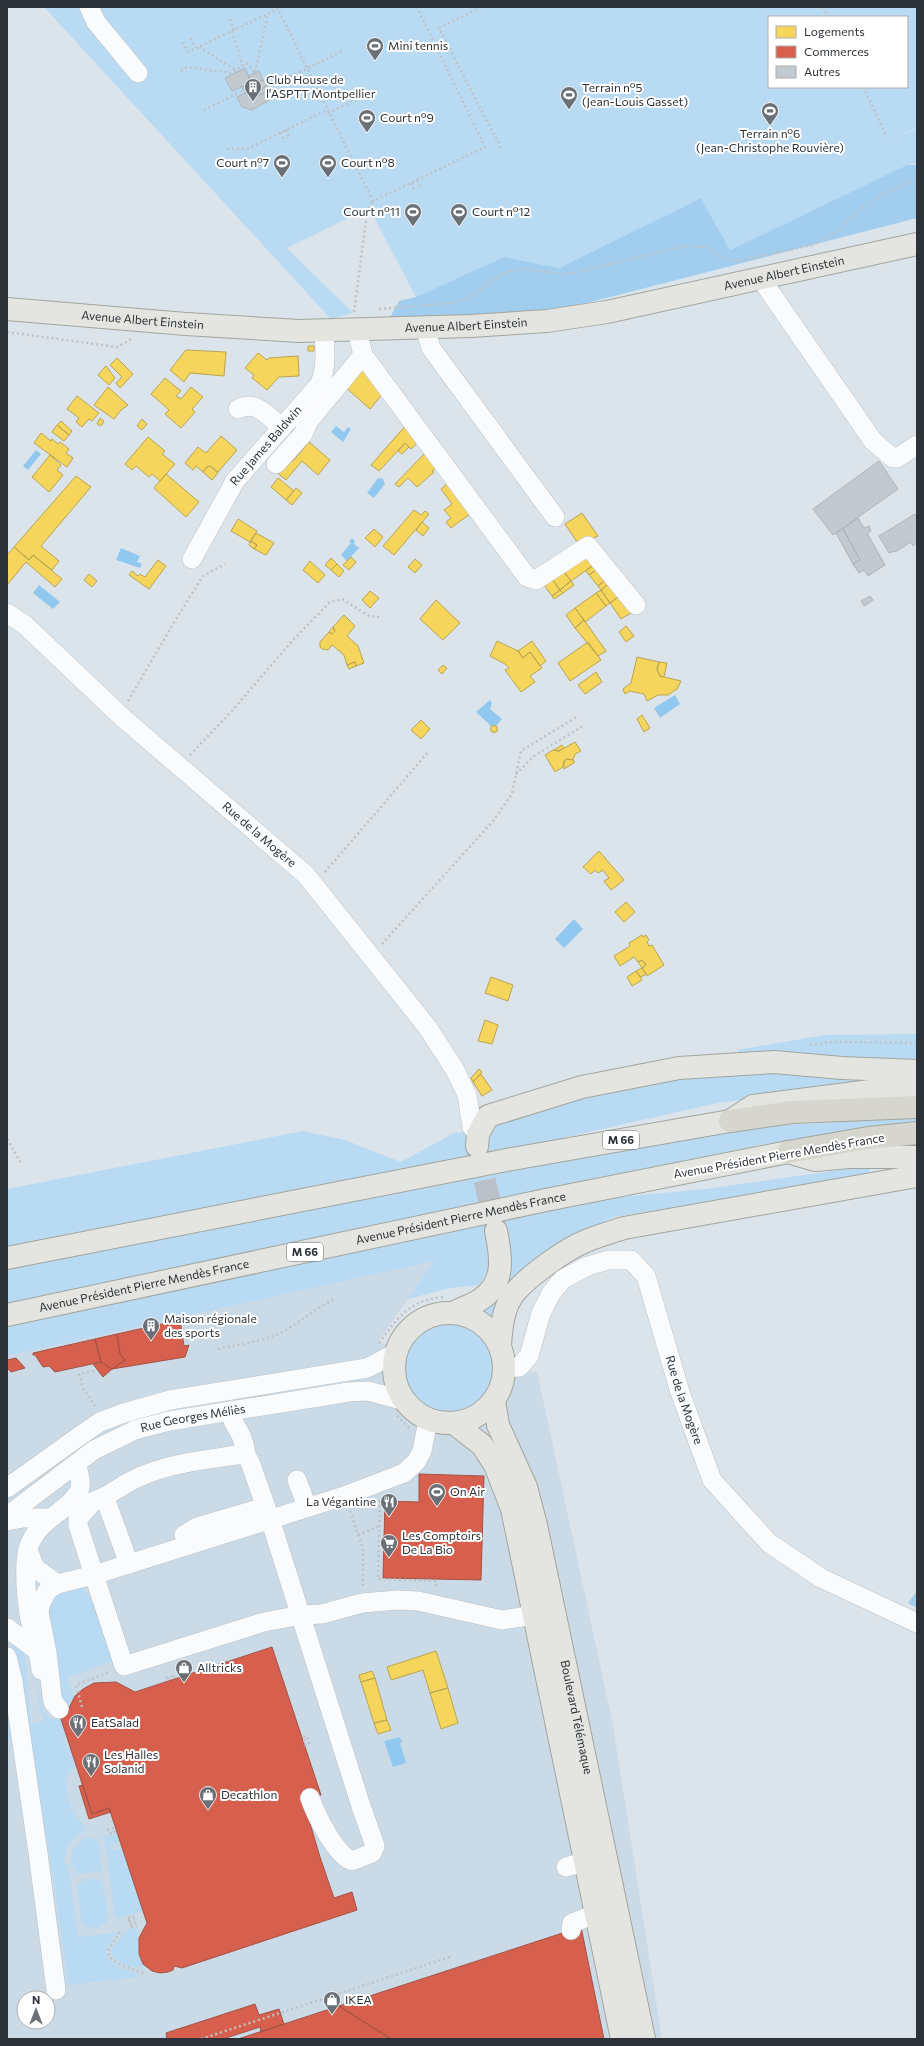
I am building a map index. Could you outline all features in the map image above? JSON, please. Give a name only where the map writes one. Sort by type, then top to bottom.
[{"type":"highway","name":"M 66","points":[[730,1121],[792,1112],[917,1107]]},
{"type":"highway","name":"Avenue Président Pierre Mendès France","points":[[788,1152],[868,1138],[917,1133]]},
{"type":"main road","name":"Avenue Albert Einstein","points":[[7,309],[241,328],[324,332],[360,320],[425,328],[574,319],[917,244]]},
{"type":"main road","points":[[477,1140],[488,1116],[582,1087],[680,1068],[774,1062],[842,1068],[917,1071]]},
{"type":"main road","name":"M 66","points":[[7,1258],[512,1159],[730,1121],[753,1106],[917,1085]]},
{"type":"main road","name":"M 66","points":[[788,1152],[815,1160],[848,1157],[917,1157]]},
{"type":"main road","name":"Avenue Président Pierre Mendès France","points":[[7,1315],[574,1194],[788,1152]]},
{"type":"main road","points":[[500,1346],[486,1327],[465,1315],[440,1313],[416,1323],[399,1342],[394,1354],[393,1370],[395,1385],[402,1400],[418,1415],[428,1420],[455,1424],[470,1420],[483,1412],[494,1401],[501,1385],[504,1368],[500,1346],[500,1331],[507,1307],[515,1292],[546,1266],[585,1241],[624,1228],[779,1199],[917,1176]]},
{"type":"main road","points":[[453,1313],[482,1299],[493,1287],[500,1273],[501,1259],[496,1231]]},
{"type":"main road","name":"Boulevard Télémaque","points":[[494,1401],[500,1430],[526,1487],[533,1511],[644,2039]]},
{"type":"main road","name":"Boulevard Télémaque","points":[[455,1424],[482,1445],[495,1465],[512,1509],[534,1615],[575,1865],[596,1916],[622,2039]]},
{"type":"street","points":[[89,7],[96,22],[138,73]]},
{"type":"street","points":[[761,279],[874,441],[893,458],[897,458],[917,445]]},
{"type":"street","points":[[360,320],[363,355],[526,577],[536,580],[588,546],[636,605]]},
{"type":"street","points":[[425,328],[431,348],[555,517]]},
{"type":"street","name":"Rue James Baldwin","points":[[192,558],[235,481],[319,385],[323,378],[324,332]]},
{"type":"street","points":[[276,464],[303,434],[308,422],[363,355]]},
{"type":"street","points":[[238,409],[242,406],[255,406],[282,428]]},
{"type":"street","name":"Rue de la Mogère","points":[[7,613],[25,625],[123,718],[306,875],[428,1028],[455,1070],[467,1095]]},
{"type":"street","points":[[467,1095],[488,1116]]},
{"type":"street","points":[[467,1095],[472,1127],[477,1140]]},
{"type":"street","name":"Rue de la Mogère","points":[[504,1368],[519,1367],[529,1356],[541,1313],[552,1292],[563,1279],[588,1266],[608,1260],[631,1260],[646,1276],[680,1392],[712,1480],[769,1543],[821,1578],[917,1623]]},
{"type":"street","name":"Rue Georges Méliès","points":[[7,1488],[100,1422],[124,1413],[170,1400],[368,1368],[394,1354]]},
{"type":"street","name":"Rue Georges Méliès","points":[[7,1516],[94,1450],[135,1430],[169,1421],[362,1391],[382,1393],[402,1400]]},
{"type":"street","points":[[230,1411],[233,1425],[243,1440],[244,1454],[250,1462],[301,1615],[375,1846],[372,1853],[352,1861],[348,1859],[337,1848],[324,1827],[310,1798]]},
{"type":"street","points":[[184,1535],[197,1527],[307,1507],[344,1496],[404,1474],[416,1462],[422,1451],[428,1420]]},
{"type":"street","points":[[244,1454],[159,1469],[138,1477],[98,1501],[78,1519],[78,1525],[124,1666],[264,1622],[301,1615],[322,1614],[362,1603],[398,1600],[438,1605],[502,1620],[534,1615]]},
{"type":"street","points":[[77,1463],[77,1472],[81,1485],[79,1492],[35,1533],[25,1558],[28,1612],[38,1651],[45,1704],[56,1712],[53,1702],[47,1652],[39,1612],[41,1603],[47,1591],[57,1584],[130,1564],[268,1513]]},
{"type":"street","points":[[297,1480],[307,1507]]},
{"type":"street","points":[[7,1521],[57,1514],[98,1501]]},
{"type":"street","points":[[98,1501],[130,1564]]},
{"type":"street","points":[[28,1548],[35,1568],[57,1584]]},
{"type":"street","points":[[7,1628],[38,1651]]},
{"type":"street","points":[[7,1657],[13,1681],[56,1990]]},
{"type":"street","points":[[571,1930],[572,1924],[576,1920],[596,1916]]},
{"type":"path","points":[[360,320],[355,310],[367,212],[373,201],[485,148],[416,7]]},
{"type":"path","points":[[481,7],[439,28],[502,150]]},
{"type":"path","points":[[823,7],[828,16]]},
{"type":"path","points":[[184,42],[188,52],[268,14],[277,8],[373,201]]},
{"type":"path","points":[[181,71],[187,67],[231,73],[246,64],[255,73],[268,14]]},
{"type":"path","points":[[230,19],[243,66]]},
{"type":"path","points":[[191,38],[195,48]]},
{"type":"path","points":[[199,46],[236,70]]},
{"type":"path","points":[[268,88],[344,50]]},
{"type":"path","points":[[863,88],[887,137]]},
{"type":"path","points":[[204,110],[244,90]]},
{"type":"path","points":[[227,149],[247,150],[281,132],[327,111],[374,91],[376,95]]},
{"type":"path","points":[[367,94],[368,99]]},
{"type":"path","points":[[286,130],[290,139]]},
{"type":"path","points":[[281,132],[284,142]]},
{"type":"path","points":[[377,309],[453,303],[467,299],[501,274],[510,271],[524,269],[568,274],[685,246],[706,247],[730,261],[738,262],[812,245],[838,230],[846,221],[879,196],[917,178]]},
{"type":"path","points":[[417,180],[421,189]]},
{"type":"path","points":[[411,183],[415,192]]},
{"type":"path","points":[[7,332],[117,347],[133,339],[142,320]]},
{"type":"path","points":[[126,704],[203,576],[225,564]]},
{"type":"path","points":[[188,757],[230,713],[294,639],[330,602],[342,599],[369,616],[381,617]]},
{"type":"path","points":[[379,948],[493,821],[512,794],[521,751],[578,716]]},
{"type":"path","points":[[515,775],[534,756],[583,726]]},
{"type":"path","points":[[324,872],[429,751]]},
{"type":"path","points":[[804,1046],[831,1042],[917,1043]]},
{"type":"path","points":[[7,1139],[20,1164]]},
{"type":"path","points":[[218,1348],[244,1345],[282,1332],[322,1305],[335,1299]]},
{"type":"path","points":[[94,1371],[79,1374],[83,1388],[98,1409]]},
{"type":"path","points":[[380,1494],[378,1579],[436,1581]]},
{"type":"path","points":[[344,1496],[363,1549],[363,1582]]},
{"type":"path","points":[[358,1535],[380,1526]]},
{"type":"path","points":[[82,1707],[76,1685],[124,1666]]},
{"type":"path","points":[[166,1678],[175,1676],[167,1681]]},
{"type":"path","points":[[107,1830],[114,1828],[115,1832],[110,1834]]},
{"type":"path","points":[[135,1920],[129,1922],[135,1920]]},
{"type":"path","points":[[120,1932],[108,1951],[109,1957],[120,1966],[146,1974]]},
{"type":"path","points":[[201,2039],[450,1957]]},
{"type":"shaded area","points":[[44,7],[917,7],[917,127],[894,139],[917,128],[917,163],[907,165],[730,250],[701,198],[559,268],[504,257],[416,297],[369,208],[287,248],[353,313],[331,319]]},
{"type":"shaded area","points":[[907,165],[917,165],[917,218],[548,313],[388,321],[399,301],[416,297],[504,257],[559,268],[701,198],[730,250]]},
{"type":"shaded area","points":[[336,426],[344,432],[348,427],[351,429],[343,442],[331,432]]},
{"type":"shaded area","points":[[36,450],[41,454],[28,470],[23,466]]},
{"type":"shaded area","points":[[378,478],[383,479],[385,484],[374,498],[367,493]]},
{"type":"shaded area","points":[[352,538],[355,541],[354,544],[359,548],[347,561],[341,555],[351,543],[349,542]]},
{"type":"shaded area","points":[[121,548],[140,556],[137,562],[142,564],[140,568],[116,560]]},
{"type":"shaded area","points":[[39,585],[60,602],[53,609],[33,593]]},
{"type":"shaded area","points":[[675,695],[680,704],[660,718],[654,708]]},
{"type":"shaded area","points":[[490,700],[492,703],[490,709],[502,719],[496,726],[491,726],[476,712]]},
{"type":"shaded area","points":[[574,919],[583,929],[564,948],[555,939]]},
{"type":"shaded area","points":[[917,1034],[917,1062],[740,1053],[737,1050],[824,1035]]},
{"type":"shaded area","points":[[774,1070],[898,1080],[718,1103],[540,1143],[7,1249],[7,1189],[303,1131],[345,1140],[401,1162],[454,1133],[466,1132],[485,1139],[495,1119],[543,1106],[697,1072]]},
{"type":"shaded area","points":[[917,1118],[917,1125],[765,1144],[7,1307],[7,1266],[496,1172],[756,1128],[783,1125]]},
{"type":"shaded area","points":[[869,1166],[870,1176],[613,1217],[562,1242],[493,1318],[481,1309],[494,1298],[490,1249],[490,1265],[480,1285],[450,1288],[408,1299],[434,1261],[7,1356],[7,1324],[528,1213],[610,1198],[705,1189]]},
{"type":"shaded area","points":[[435,1260],[378,1342],[409,1350],[406,1372],[408,1383],[413,1392],[451,1412],[472,1406],[481,1399],[492,1381],[537,1371],[613,1725],[662,2039],[7,2039],[7,1356]]},
{"type":"shaded area","points":[[450,1324],[467,1327],[481,1337],[491,1351],[494,1368],[491,1385],[481,1399],[467,1409],[450,1412],[433,1409],[419,1399],[409,1385],[406,1368],[409,1351],[419,1337],[433,1327]]},
{"type":"shaded area","points":[[79,1585],[85,1591],[95,1609],[112,1661],[67,1678],[74,1697],[67,1710],[62,1706],[44,1604],[49,1595]]},
{"type":"shaded area","points":[[917,1591],[917,1608],[908,1603]]},
{"type":"shaded area","points":[[9,1636],[24,1646],[31,1724],[44,1721],[40,1709],[33,1653],[36,1658],[42,1705],[49,1719],[60,1716],[67,1736],[63,1738],[67,1749],[71,1748],[76,1764],[70,1771],[66,1788],[70,1805],[80,1821],[86,1827],[68,1845],[64,1858],[70,1876],[78,1937],[116,1933],[106,1951],[107,1958],[120,1968],[137,1973],[138,1977],[69,1985],[42,1802],[66,1987],[64,1987],[20,1670]]},
{"type":"shaded area","points":[[7,1709],[11,1740],[7,1741]]},
{"type":"shaded area","points":[[400,1737],[402,1742],[400,1743],[406,1763],[393,1767],[384,1741]]},
{"type":"shaded area","points":[[118,1833],[121,1841],[110,1845],[112,1850],[123,1849],[143,1910],[119,1919],[115,1916],[104,1837],[108,1834],[109,1836]]},
{"type":"shaded area","points":[[85,1837],[95,1839],[99,1844],[102,1871],[77,1874],[74,1869],[71,1859],[72,1854],[76,1845]]},
{"type":"shaded area","points":[[92,1878],[93,1880],[99,1879],[103,1883],[108,1920],[106,1924],[100,1925],[100,1928],[93,1929],[92,1926],[86,1927],[82,1924],[77,1887],[80,1882],[85,1881],[85,1879]]},
{"type":"shaded area","points":[[137,1927],[139,1956],[146,1966],[131,1967],[117,1960],[111,1952],[112,1948],[125,1931]]},
{"type":"building: Logements","points":[[308,346],[314,346],[314,351],[308,351]]},
{"type":"building: Logements","points":[[186,350],[226,352],[224,376],[190,373],[184,382],[170,370]]},
{"type":"building: Logements","points":[[258,353],[267,360],[269,358],[298,356],[299,376],[279,377],[267,390],[252,378],[254,375],[245,368]]},
{"type":"building: Logements","points":[[117,358],[133,374],[120,388],[116,383],[122,377],[110,365]]},
{"type":"building: Logements","points":[[362,364],[384,392],[370,409],[343,385]]},
{"type":"building: Logements","points":[[106,366],[115,378],[109,385],[98,375]]},
{"type":"building: Logements","points":[[165,378],[181,391],[176,396],[181,399],[191,387],[203,397],[192,409],[195,412],[181,428],[165,414],[169,410],[151,394]]},
{"type":"building: Logements","points":[[108,387],[128,405],[121,410],[114,419],[94,405]]},
{"type":"building: Logements","points":[[77,396],[99,413],[92,421],[89,419],[82,427],[76,422],[79,418],[67,409]]},
{"type":"building: Logements","points":[[100,418],[104,421],[101,426],[97,424]]},
{"type":"building: Logements","points":[[142,419],[147,424],[142,430],[137,426]]},
{"type":"building: Logements","points":[[61,421],[72,431],[69,435],[57,425]]},
{"type":"building: Logements","points":[[407,424],[419,441],[411,449],[405,443],[379,471],[371,465]]},
{"type":"building: Logements","points":[[57,425],[69,435],[64,441],[52,432]]},
{"type":"building: Logements","points":[[41,433],[51,441],[52,439],[58,444],[60,442],[69,449],[66,453],[73,458],[67,467],[34,443]]},
{"type":"building: Logements","points":[[221,436],[237,450],[218,472],[210,466],[203,472],[196,466],[193,470],[185,463],[198,447],[206,453]]},
{"type":"building: Logements","points":[[148,437],[165,451],[162,454],[175,464],[160,481],[152,474],[149,477],[136,466],[132,470],[125,464]]},
{"type":"building: Logements","points":[[309,442],[330,460],[318,475],[302,461],[286,480],[275,471],[287,456],[293,461]]},
{"type":"building: Logements","points":[[405,443],[409,447],[402,454],[398,451]]},
{"type":"building: Logements","points":[[426,452],[438,466],[432,471],[434,472],[417,487],[408,478],[399,487],[395,484]]},
{"type":"building: Logements","points":[[50,455],[61,465],[57,470],[63,475],[49,492],[32,477]]},
{"type":"building: Logements","points":[[210,466],[218,473],[212,480],[203,472]]},
{"type":"building: Logements","points":[[166,474],[199,502],[186,517],[154,488]]},
{"type":"building: Logements","points":[[76,476],[91,487],[41,546],[59,561],[52,570],[33,555],[29,560],[14,547]]},
{"type":"building: Logements","points":[[278,478],[294,491],[286,500],[271,487]]},
{"type":"building: Logements","points":[[451,480],[474,511],[451,528],[446,522],[451,518],[444,510],[452,504],[441,489]]},
{"type":"building: Logements","points":[[296,488],[302,493],[292,505],[286,500]]},
{"type":"building: Logements","points":[[414,510],[421,515],[425,511],[429,514],[394,555],[383,546]]},
{"type":"building: Logements","points":[[582,513],[598,536],[579,545],[565,524]]},
{"type":"building: Logements","points":[[238,519],[257,531],[250,542],[231,531]]},
{"type":"building: Logements","points":[[422,522],[429,528],[423,536],[416,530]]},
{"type":"building: Logements","points":[[374,529],[383,537],[375,547],[365,538]]},
{"type":"building: Logements","points":[[256,533],[274,543],[266,555],[254,549],[257,545],[251,541]]},
{"type":"building: Logements","points":[[251,541],[257,545],[254,549],[249,545]]},
{"type":"building: Logements","points":[[14,547],[29,560],[33,555],[62,579],[55,587],[26,562],[7,585],[7,555]]},
{"type":"building: Logements","points":[[589,549],[598,562],[571,581],[561,568]]},
{"type":"building: Logements","points":[[351,557],[356,562],[349,570],[343,565]]},
{"type":"building: Logements","points":[[331,558],[337,564],[331,570],[325,565]]},
{"type":"building: Logements","points":[[415,559],[422,565],[415,573],[408,567]]},
{"type":"building: Logements","points":[[158,560],[166,566],[149,589],[129,575],[132,571],[138,576],[140,574],[145,577]]},
{"type":"building: Logements","points":[[310,561],[325,575],[318,583],[303,570]]},
{"type":"building: Logements","points":[[598,562],[601,566],[589,575],[586,571]]},
{"type":"building: Logements","points":[[337,564],[344,571],[339,577],[331,570]]},
{"type":"building: Logements","points":[[601,566],[609,577],[598,586],[589,575]]},
{"type":"building: Logements","points":[[561,568],[571,581],[560,590],[550,576]]},
{"type":"building: Logements","points":[[89,574],[97,581],[92,587],[84,580]]},
{"type":"building: Logements","points":[[550,576],[560,590],[552,596],[542,582]]},
{"type":"building: Logements","points":[[609,577],[612,581],[601,590],[598,586]]},
{"type":"building: Logements","points":[[571,581],[574,585],[563,593],[560,590]]},
{"type":"building: Logements","points":[[612,581],[622,594],[610,603],[601,590]]},
{"type":"building: Logements","points":[[560,590],[563,593],[554,599],[552,596]]},
{"type":"building: Logements","points":[[601,590],[610,603],[606,606],[596,593]]},
{"type":"building: Logements","points":[[370,591],[379,598],[370,608],[362,600]]},
{"type":"building: Logements","points":[[596,593],[606,606],[585,622],[575,608]]},
{"type":"building: Logements","points":[[622,594],[634,611],[621,619],[610,603]]},
{"type":"building: Logements","points":[[436,600],[460,623],[443,640],[420,619]]},
{"type":"building: Logements","points":[[575,608],[584,620],[575,628],[566,615]]},
{"type":"building: Logements","points":[[344,615],[355,626],[347,636],[358,646],[364,663],[356,666],[355,662],[347,665],[344,655],[332,645],[328,650],[320,647],[320,642],[329,632],[332,634],[335,631],[333,627]]},
{"type":"building: Logements","points":[[584,620],[606,651],[598,656],[575,628]]},
{"type":"building: Logements","points":[[626,626],[634,636],[626,642],[619,632]]},
{"type":"building: Logements","points":[[333,627],[335,631],[332,634],[329,632]]},
{"type":"building: Logements","points":[[497,641],[518,651],[523,658],[530,652],[542,668],[530,676],[535,682],[521,692],[505,670],[509,668],[505,664],[490,656]]},
{"type":"building: Logements","points":[[532,641],[546,661],[540,666],[530,652],[523,658],[518,651]]},
{"type":"building: Logements","points":[[588,642],[601,660],[570,681],[558,663]]},
{"type":"building: Logements","points":[[637,657],[659,662],[657,669],[660,676],[681,681],[677,689],[668,695],[658,695],[647,701],[644,694],[630,691],[625,694],[623,689],[631,683]]},
{"type":"building: Logements","points":[[355,662],[356,666],[349,669],[347,665]]},
{"type":"building: Logements","points":[[659,662],[667,663],[664,677],[660,676],[657,669]]},
{"type":"building: Logements","points":[[443,665],[447,668],[442,674],[438,670]]},
{"type":"building: Logements","points":[[596,672],[602,682],[585,694],[578,685]]},
{"type":"building: Logements","points":[[642,715],[650,728],[644,732],[637,719]]},
{"type":"building: Logements","points":[[421,720],[430,729],[421,739],[411,730]]},
{"type":"building: Logements","points":[[494,725],[497,726],[497,732],[494,733],[491,732],[490,729],[491,726]]},
{"type":"building: Logements","points":[[575,742],[581,751],[575,754],[573,760],[567,759],[564,761],[563,767],[555,772],[545,755],[553,750],[559,751]]},
{"type":"building: Logements","points":[[562,745],[564,748],[559,751],[554,750]]},
{"type":"building: Logements","points":[[567,759],[575,762],[564,769],[564,761]]},
{"type":"building: Logements","points":[[599,851],[624,880],[611,890],[604,881],[609,878],[603,870],[598,873],[595,870],[591,874],[583,867]]},
{"type":"building: Logements","points":[[626,902],[635,912],[624,922],[615,912]]},
{"type":"building: Logements","points":[[642,935],[643,937],[646,935],[649,940],[647,942],[649,946],[652,945],[664,965],[647,976],[642,968],[646,965],[642,960],[638,962],[634,957],[620,966],[614,956],[630,946],[629,943]]},
{"type":"building: Logements","points":[[642,960],[646,965],[642,968],[638,962]]},
{"type":"building: Logements","points":[[642,968],[646,974],[641,977],[636,971]]},
{"type":"building: Logements","points":[[636,971],[642,980],[632,986],[627,977]]},
{"type":"building: Logements","points":[[491,977],[513,985],[508,1001],[485,993]]},
{"type":"building: Logements","points":[[485,1020],[498,1025],[492,1044],[478,1041]]},
{"type":"building: Logements","points":[[479,1069],[482,1072],[473,1082],[471,1078]]},
{"type":"building: Logements","points":[[481,1074],[492,1090],[482,1096],[473,1082]]},
{"type":"building: Logements","points":[[436,1651],[448,1688],[430,1693],[423,1670],[391,1680],[387,1667]]},
{"type":"building: Logements","points":[[372,1671],[375,1678],[361,1682],[359,1675]]},
{"type":"building: Logements","points":[[375,1678],[387,1720],[374,1723],[361,1682]]},
{"type":"building: Logements","points":[[448,1688],[458,1723],[441,1729],[430,1693]]},
{"type":"building: Logements","points":[[387,1720],[391,1730],[378,1734],[374,1723]]},
{"type":"building: Commerces","name":"Maison régionale des sports","points":[[180,1320],[184,1346],[189,1345],[185,1357],[112,1369],[125,1360],[120,1354],[117,1334]]},
{"type":"building: Commerces","points":[[117,1334],[120,1354],[125,1360],[112,1369],[101,1362],[95,1339]]},
{"type":"building: Commerces","points":[[95,1339],[101,1362],[55,1372],[49,1366],[43,1367],[35,1355],[33,1355],[33,1353]]},
{"type":"building: Commerces","points":[[16,1358],[25,1368],[11,1372],[7,1368],[7,1360]]},
{"type":"building: Commerces","points":[[101,1362],[112,1369],[103,1377],[93,1364]]},
{"type":"building: Commerces","points":[[419,1474],[484,1476],[481,1580],[383,1578],[385,1501],[419,1502]]},
{"type":"building: Commerces","name":"Decathlon","points":[[272,1647],[321,1795],[303,1800],[320,1857],[334,1898],[352,1892],[357,1910],[182,1968],[174,1966],[173,1970],[160,1973],[152,1971],[143,1964],[139,1954],[139,1938],[147,1923],[109,1808],[92,1814],[60,1716],[66,1714],[75,1696],[83,1689],[94,1683],[116,1682],[135,1692]]},
{"type":"building: Commerces","points":[[83,1785],[92,1814],[109,1808],[111,1812],[89,1819],[79,1786]]},
{"type":"building: Commerces","points":[[581,1927],[604,2039],[391,2039],[339,2006]]},
{"type":"building: Commerces","points":[[255,2004],[259,2015],[279,2009],[284,2024],[261,2032],[260,2027],[223,2039],[167,2039],[166,2033]]},
{"type":"building: Commerces","name":"IKEA","points":[[339,2006],[391,2039],[238,2039],[284,2024]]},
{"type":"building: Autres","points":[[245,68],[249,76],[248,84],[232,91],[225,78]]},
{"type":"building: Autres","points":[[259,71],[263,80],[257,83],[261,89],[267,86],[269,90],[256,97],[245,93],[242,87],[248,84],[249,76]]},
{"type":"building: Autres","points":[[267,79],[269,85],[261,89],[257,83]]},
{"type":"building: Autres","name":"Club House de l'ASPTT Montpellier","points":[[271,89],[275,97],[252,110],[242,107],[237,97],[245,93],[256,97]]},
{"type":"building: Autres","points":[[879,461],[898,489],[833,535],[813,509]]},
{"type":"building: Autres","points":[[915,514],[917,518],[917,543],[913,546],[911,542],[895,552],[889,553],[879,536]]},
{"type":"building: Autres","points":[[858,518],[864,528],[869,526],[871,531],[867,533],[885,565],[868,576],[864,570],[859,573],[853,564],[860,560],[843,529]]},
{"type":"building: Autres","points":[[843,529],[860,560],[853,564],[836,533]]},
{"type":"building: Autres","points":[[870,596],[873,600],[864,606],[861,601]]},
{"type":"tunnel","points":[[477,1148],[496,1229]]},
{"type":"place","name":"Mini tennis","points":[[375,61]]},
{"type":"place","name":"Club House de l'ASPTT Montpellier","points":[[253,102]]},
{"type":"place","name":"Terrain n°5 (Jean-Louis Gasset)","points":[[569,110]]},
{"type":"place","name":"Terrain n°6 (Jean-Christophe Rouvière)","points":[[770,126]]},
{"type":"place","name":"Court n°9","points":[[367,133]]},
{"type":"place","name":"Court n°7","points":[[282,178]]},
{"type":"place","name":"Court n°8","points":[[328,178]]},
{"type":"place","name":"Court n°11","points":[[413,227]]},
{"type":"place","name":"Court n°12","points":[[459,227]]},
{"type":"place","name":"Maison régionale des sports","points":[[151,1341]]},
{"type":"place","name":"On Air","points":[[437,1507]]},
{"type":"place","name":"La Végantine","points":[[389,1517]]},
{"type":"place","name":"Les Comptoirs De La Bio","points":[[389,1558]]},
{"type":"place","name":"Alltricks","points":[[184,1683]]},
{"type":"place","name":"EatSalad","points":[[78,1738]]},
{"type":"place","name":"Les Halles Solanid","points":[[91,1777]]},
{"type":"place","name":"Decathlon","points":[[208,1810]]},
{"type":"place","name":"IKEA","points":[[332,2015]]}]
